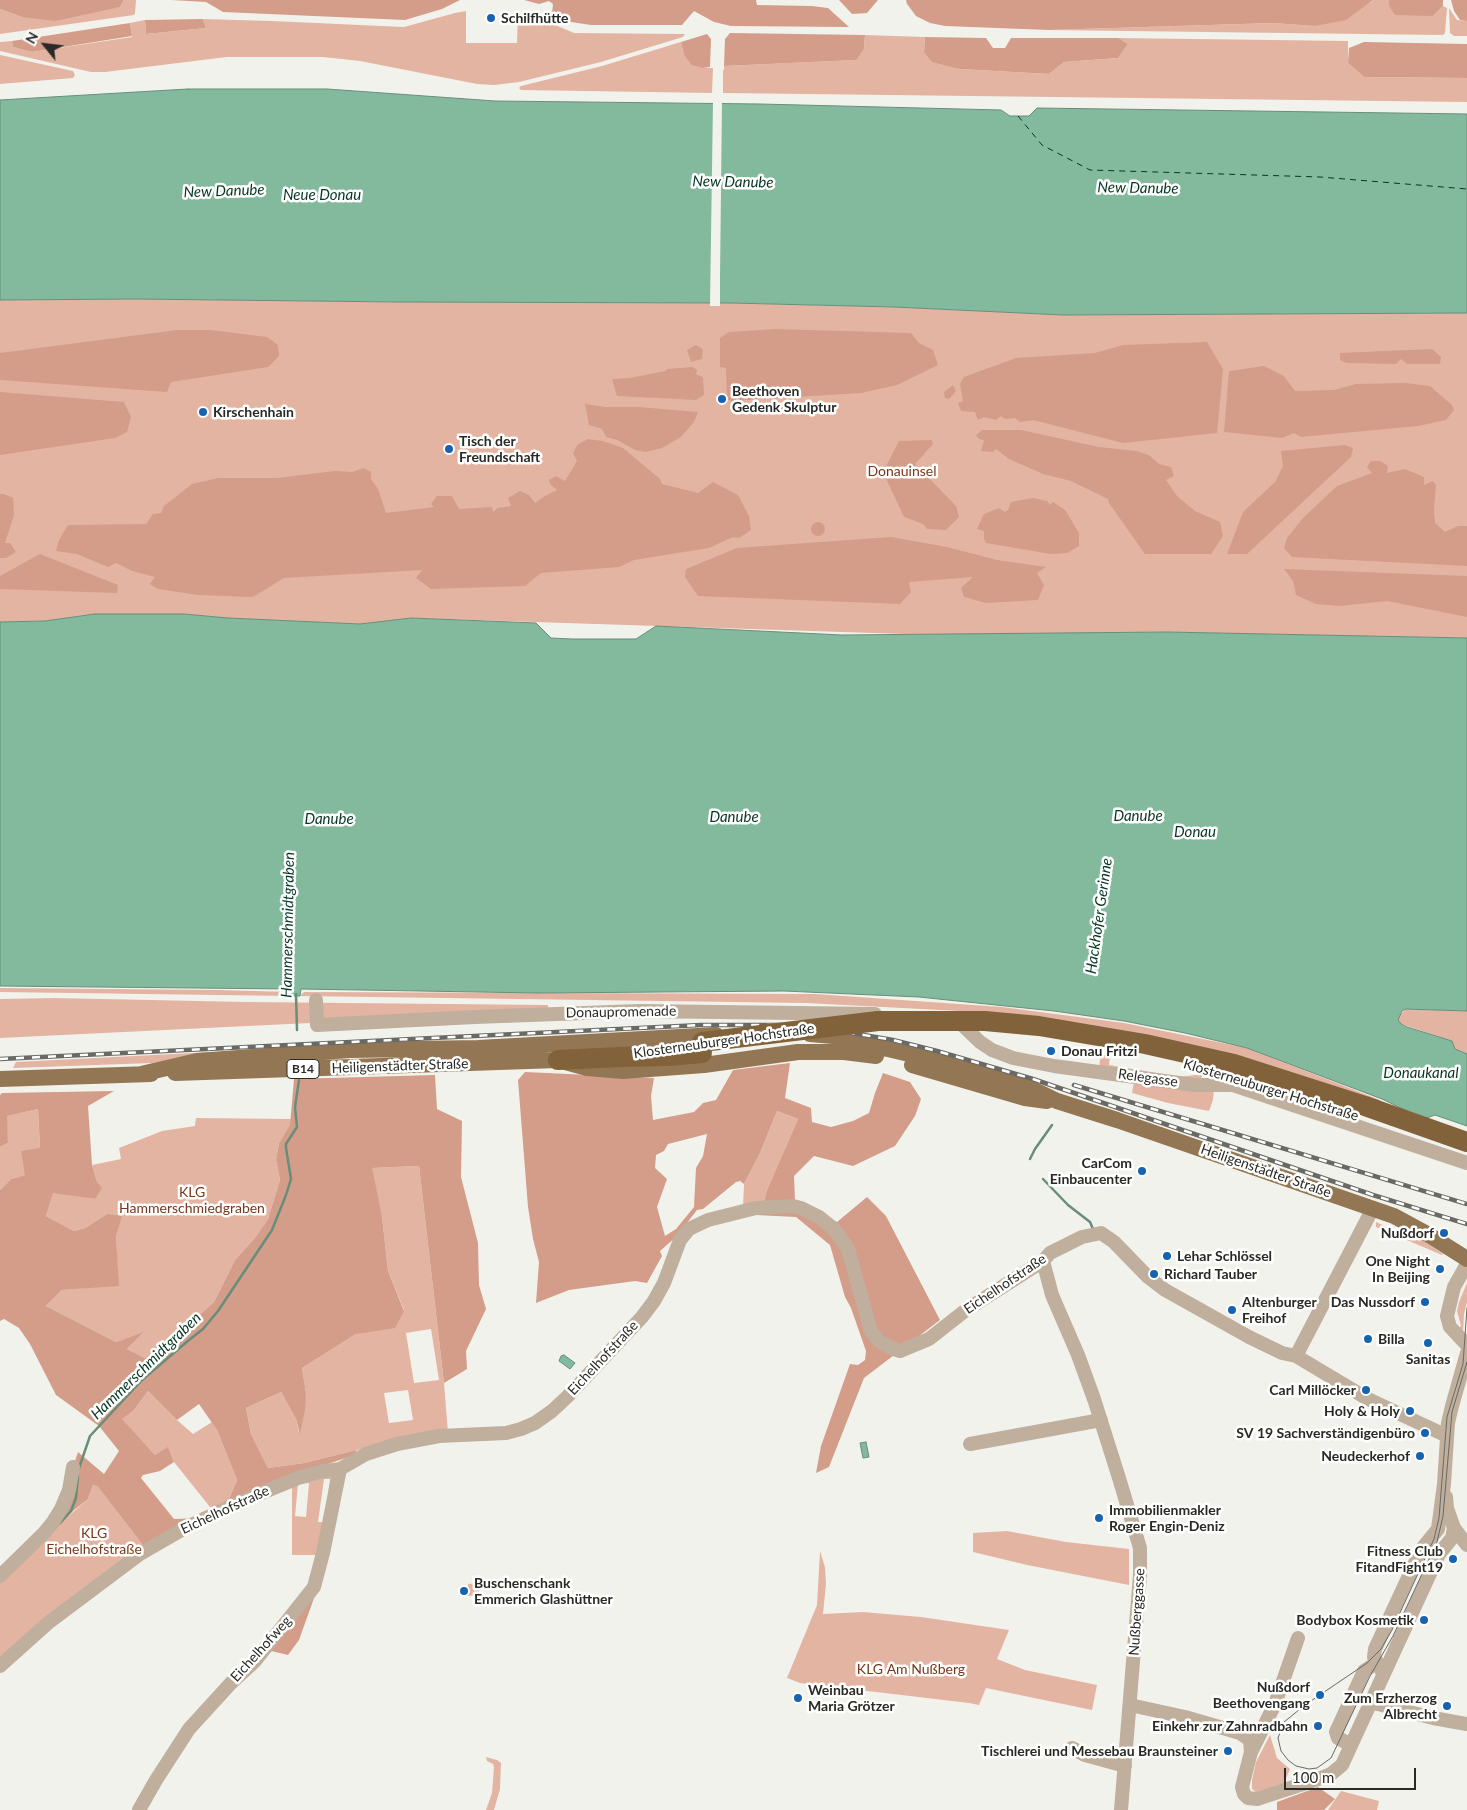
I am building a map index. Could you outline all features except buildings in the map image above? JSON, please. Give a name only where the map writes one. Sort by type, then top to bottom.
[{"type":"highway","name":"Klosterneuburger Hochstraße","points":[[620,1057],[643,1051],[702,1042],[878,1021],[947,1020],[994,1022],[1092,1034],[1234,1064],[1365,1106],[1467,1142]]},
{"type":"highway","name":"Klosterneuburger Hochstraße","points":[[620,1057],[668,1056],[841,1035],[920,1030],[985,1032],[1054,1039],[1122,1050],[1238,1078],[1326,1105],[1467,1154]]},
{"type":"highway","name":"Heiligenstädter Straße","points":[[558,1060],[620,1057]]},
{"type":"main road","points":[[141,1074],[197,1061],[350,1050],[478,1048],[585,1043],[777,1030],[833,1036],[947,1062],[1030,1088],[1057,1101]]},
{"type":"main road","points":[[558,1060],[587,1068],[623,1071],[704,1064],[798,1052],[844,1052],[872,1055],[960,1078],[1025,1098],[1057,1101]]},
{"type":"main road","name":"Heiligenstädter Straße","points":[[0,1079],[558,1060]]},
{"type":"main road","name":"Heiligenstädter Straße","points":[[1057,1101],[1394,1216],[1467,1259]]},
{"type":"street","name":"Donaupromenade","points":[[316,1000],[317,1026],[475,1017],[639,1011],[922,1014],[951,1016]]},
{"type":"street","name":"Relegasse","points":[[951,1016],[980,1042],[992,1050],[1013,1058],[1054,1066],[1080,1068],[1194,1085],[1233,1085],[1467,1163]]},
{"type":"street","name":"Eichelhofstraße","points":[[0,1666],[73,1603],[140,1554],[158,1542],[219,1512],[272,1488],[320,1472],[340,1469],[366,1454],[408,1441],[439,1436],[506,1433],[534,1423],[552,1411],[568,1396],[642,1317],[664,1283],[677,1247],[684,1235],[694,1226],[708,1220],[756,1208],[788,1206],[801,1208],[819,1217],[834,1230],[848,1250],[871,1331],[885,1345],[900,1351],[929,1339],[966,1310],[1043,1261],[1050,1253],[1082,1237],[1101,1233],[1114,1242],[1148,1277],[1165,1290],[1249,1337],[1282,1353],[1296,1356]]},
{"type":"street","points":[[1373,1208],[1296,1356],[1368,1399],[1447,1436]]},
{"type":"street","name":"Nußberggasse","points":[[1043,1261],[1052,1295],[1078,1355],[1101,1420],[1140,1548],[1140,1575],[1121,1810]]},
{"type":"street","points":[[1467,1264],[1454,1287],[1447,1316],[1450,1327],[1467,1345]]},
{"type":"street","points":[[1298,1638],[1275,1704],[1251,1752],[1242,1787],[1246,1797],[1253,1800],[1331,1774],[1342,1765],[1370,1702],[1380,1668],[1373,1652],[1376,1644],[1421,1550],[1438,1529],[1444,1484],[1447,1436],[1452,1406],[1467,1353]]},
{"type":"street","points":[[970,1444],[1101,1420]]},
{"type":"street","points":[[0,1576],[53,1522],[69,1490],[74,1467]]},
{"type":"street","name":"Eichelhofweg","points":[[139,1810],[189,1729],[231,1683],[255,1661],[314,1587],[340,1469]]},
{"type":"street","points":[[1351,1745],[1338,1738],[1336,1732],[1364,1672],[1380,1668],[1391,1660],[1439,1554],[1452,1534],[1444,1484]]},
{"type":"street","points":[[1438,1529],[1452,1534],[1467,1546]]},
{"type":"street","points":[[1370,1702],[1467,1724]]},
{"type":"street","points":[[1130,1705],[1236,1731],[1250,1740],[1251,1752]]},
{"type":"street","points":[[1072,1748],[1085,1755],[1125,1766]]},
{"type":"green space","points":[[0,0],[124,0],[120,7],[55,21],[22,17],[0,9]]},
{"type":"green space","points":[[124,0],[136,0],[134,15],[0,34],[0,9],[22,17],[120,7]]},
{"type":"green space","points":[[171,0],[460,0],[442,9],[405,20],[223,12],[206,2]]},
{"type":"green space","points":[[524,0],[756,0],[757,5],[828,8],[849,27],[731,26],[714,22],[694,11],[682,25],[591,25],[571,22],[552,13],[553,4],[549,1],[539,4]]},
{"type":"green space","points":[[839,0],[878,0],[867,13],[852,14]]},
{"type":"green space","points":[[906,0],[1373,0],[1346,20],[1315,26],[1273,23],[1049,30],[945,26],[930,23],[916,16]]},
{"type":"green space","points":[[1373,0],[1389,0],[1389,6],[1433,16],[1443,6],[1447,8],[1445,33],[1443,35],[1049,30],[1273,23],[1315,26]]},
{"type":"green space","points":[[1389,0],[1443,0],[1443,6],[1433,16],[1395,15],[1389,6]]},
{"type":"green space","points":[[1451,0],[1467,0],[1467,21],[1460,20],[1454,11]]},
{"type":"green space","points":[[1449,8],[1457,20],[1467,21],[1467,36],[1454,36],[1450,33]]},
{"type":"green space","points":[[466,11],[466,43],[517,43],[518,13],[527,13],[574,33],[685,34],[683,37],[601,62],[519,82],[494,85],[477,84],[360,61],[323,57],[227,57],[105,72],[91,72],[0,51],[0,42],[12,41],[13,47],[32,52],[132,37],[130,23],[145,20],[146,34],[206,28],[203,19],[404,27]]},
{"type":"green space","points":[[203,19],[206,28],[146,34],[145,20]]},
{"type":"green space","points":[[130,23],[132,36],[32,52],[13,47],[12,41]]},
{"type":"green space","points":[[730,33],[865,35],[864,49],[856,60],[724,66],[725,39]]},
{"type":"green space","points":[[707,34],[711,39],[710,67],[703,68],[692,65],[684,55],[681,42]]},
{"type":"green space","points":[[865,35],[925,37],[924,52],[960,69],[1049,74],[1064,62],[1118,58],[1128,44],[1119,38],[1348,41],[1348,63],[1364,77],[1467,78],[1467,102],[723,93],[724,66],[855,60],[864,49]]},
{"type":"green space","points":[[925,37],[986,38],[993,48],[1005,48],[1011,38],[1119,38],[1128,44],[1118,58],[1064,62],[1049,74],[960,69],[932,62],[924,52]]},
{"type":"green space","points":[[681,42],[684,55],[703,68],[713,68],[712,93],[521,90],[519,88],[602,66]]},
{"type":"green space","points":[[1364,42],[1467,44],[1467,78],[1364,77],[1348,63],[1349,48]]},
{"type":"green space","points":[[0,55],[73,71],[75,75],[73,78],[0,84]]},
{"type":"green space","name":"Donauinsel","points":[[136,299],[731,303],[894,307],[1063,315],[1467,313],[1467,638],[1167,632],[935,635],[411,618],[360,624],[184,614],[95,614],[45,621],[0,622],[0,300]]},
{"type":"green space","points":[[775,329],[911,333],[919,343],[933,350],[938,365],[897,385],[861,393],[731,401],[727,399],[726,368],[720,367],[720,338],[729,332]]},
{"type":"green space","points":[[177,330],[211,330],[267,337],[278,345],[279,356],[268,367],[171,382],[167,392],[0,380],[0,353]]},
{"type":"green space","points":[[1207,342],[1223,369],[1217,433],[1123,443],[1033,420],[1020,422],[1015,418],[1005,419],[1001,416],[996,420],[984,417],[978,420],[975,412],[961,411],[958,403],[963,401],[960,384],[964,377],[1016,358],[1095,353],[1123,345]]},
{"type":"green space","points":[[696,345],[703,349],[702,359],[691,362],[687,350]]},
{"type":"green space","points":[[1432,349],[1441,357],[1440,364],[1407,364],[1401,359],[1396,364],[1346,363],[1340,360],[1340,353]]},
{"type":"green space","points":[[1264,366],[1284,376],[1295,391],[1334,390],[1356,384],[1406,383],[1430,386],[1452,405],[1454,410],[1446,420],[1418,426],[1301,437],[1294,433],[1282,438],[1224,432],[1229,371]]},
{"type":"green space","points":[[693,367],[697,370],[696,374],[703,377],[704,395],[696,400],[617,396],[612,379],[630,378],[667,369]]},
{"type":"green space","points":[[953,385],[956,391],[949,399],[945,398],[944,392]]},
{"type":"green space","points":[[0,392],[124,402],[131,417],[127,432],[115,438],[0,455]]},
{"type":"green space","points":[[585,404],[606,407],[639,407],[698,412],[694,422],[681,437],[662,448],[646,452],[635,450],[617,440],[606,437],[602,429],[589,425]]},
{"type":"green space","points":[[982,430],[1021,430],[1099,447],[1136,451],[1149,455],[1159,464],[1171,467],[1174,476],[1166,480],[1177,496],[1195,511],[1220,522],[1223,536],[1211,554],[1145,554],[1108,499],[1071,481],[1043,474],[1009,459],[996,449],[993,452],[981,451],[984,440],[979,439],[976,435]]},
{"type":"green space","points":[[588,439],[603,441],[623,448],[660,479],[662,484],[698,493],[713,482],[738,495],[749,516],[751,530],[739,538],[733,537],[709,548],[634,560],[619,567],[541,573],[525,586],[431,589],[416,578],[422,570],[284,578],[253,597],[198,595],[158,589],[150,584],[155,577],[132,571],[116,563],[108,567],[77,554],[56,551],[59,540],[68,525],[146,524],[153,514],[161,513],[164,506],[192,484],[218,478],[277,478],[335,471],[352,472],[364,468],[371,472],[371,479],[378,489],[386,513],[434,507],[431,504],[437,496],[452,496],[459,509],[492,507],[493,512],[498,508],[511,506],[508,498],[520,491],[529,495],[535,503],[557,490],[550,484],[549,480],[556,476],[565,481],[577,461],[573,453],[578,444]]},
{"type":"green space","points":[[932,440],[933,444],[915,464],[956,506],[959,517],[946,530],[927,529],[923,524],[904,517],[883,472],[899,441]]},
{"type":"green space","points":[[1345,445],[1353,448],[1351,457],[1247,554],[1227,554],[1243,512],[1275,482],[1283,466],[1281,451]]},
{"type":"green space","points":[[1371,461],[1380,461],[1388,466],[1387,473],[1405,469],[1424,477],[1424,485],[1433,481],[1436,485],[1435,523],[1445,532],[1458,526],[1467,526],[1467,566],[1292,557],[1284,548],[1287,538],[1303,518],[1337,486],[1372,473],[1367,467]]},
{"type":"green space","points":[[0,494],[13,498],[14,515],[5,543],[10,543],[16,552],[6,558],[0,558]]},
{"type":"green space","points":[[1033,498],[1047,501],[1050,505],[1053,502],[1065,510],[1079,533],[1079,546],[1067,553],[1051,554],[986,543],[984,531],[977,529],[984,514],[999,508],[1005,512],[1008,510],[1011,502]]},
{"type":"green space","points":[[815,522],[821,522],[825,529],[821,536],[815,536],[811,532],[811,526]]},
{"type":"green space","points":[[891,537],[947,547],[997,560],[1046,567],[1037,573],[1044,585],[1038,600],[986,603],[964,597],[961,588],[973,577],[909,582],[911,592],[900,604],[698,596],[685,577],[686,569],[737,548]]},
{"type":"green space","points":[[40,554],[118,585],[117,593],[0,589],[0,576]]},
{"type":"green space","points":[[1284,569],[1467,576],[1467,617],[1387,601],[1340,606],[1316,604],[1296,595],[1293,581]]},
{"type":"green space","points":[[0,988],[292,992],[292,996],[0,992]]},
{"type":"green space","points":[[304,992],[815,994],[1002,1007],[1124,1023],[1247,1048],[1380,1100],[1379,1103],[998,1013],[806,1003],[300,996]]},
{"type":"green space","points":[[54,998],[548,1005],[548,1007],[546,1010],[0,1038],[0,999]]},
{"type":"green space","points":[[1406,1009],[1467,1011],[1467,1054],[1455,1049],[1452,1041],[1401,1024],[1398,1020],[1399,1016]]},
{"type":"green space","points":[[213,1052],[152,1063],[13,1068],[16,1062]]},
{"type":"green space","points":[[1101,1054],[1110,1056],[1109,1065],[1179,1077],[1203,1074],[1201,1079],[1194,1081],[1129,1073],[1099,1067]]},
{"type":"green space","points":[[790,1063],[785,1098],[811,1108],[812,1122],[831,1127],[853,1121],[869,1113],[883,1073],[910,1082],[921,1099],[915,1116],[895,1146],[853,1166],[814,1156],[794,1176],[795,1202],[837,1222],[867,1197],[886,1216],[940,1320],[864,1378],[829,1467],[816,1473],[821,1446],[850,1364],[858,1365],[865,1360],[866,1351],[851,1308],[845,1297],[830,1245],[796,1217],[756,1215],[763,1206],[767,1190],[798,1119],[777,1111],[760,1153],[744,1184],[740,1181],[736,1182],[703,1209],[697,1210],[677,1236],[660,1251],[662,1256],[647,1283],[635,1281],[569,1290],[536,1303],[539,1262],[528,1207],[518,1080],[525,1072],[654,1078],[651,1096],[653,1120],[694,1112],[703,1103],[716,1100],[733,1070]],"holes":[[[707,1134],[703,1156],[696,1168],[694,1207],[676,1229],[665,1236],[657,1207],[667,1179],[655,1168],[656,1155],[664,1151],[668,1144]]]},
{"type":"green space","points":[[435,1075],[437,1109],[462,1121],[461,1177],[478,1243],[479,1285],[486,1309],[466,1351],[467,1369],[444,1383],[419,1166],[372,1168],[382,1216],[388,1271],[404,1311],[395,1328],[356,1334],[302,1368],[306,1393],[300,1434],[296,1419],[281,1392],[246,1408],[251,1434],[268,1468],[304,1463],[357,1450],[354,1455],[296,1475],[268,1495],[204,1527],[160,1539],[145,1548],[98,1487],[93,1485],[88,1499],[73,1511],[48,1538],[44,1533],[78,1452],[104,1474],[119,1451],[99,1426],[56,1395],[30,1344],[19,1328],[4,1319],[0,1321],[0,1190],[11,1179],[25,1175],[21,1151],[40,1148],[38,1109],[7,1116],[8,1143],[0,1147],[0,1095],[2,1093],[114,1091],[88,1106],[92,1165],[97,1182],[102,1188],[95,1199],[53,1193],[46,1216],[74,1231],[85,1228],[107,1214],[122,1216],[116,1236],[119,1286],[62,1290],[46,1306],[116,1342],[144,1332],[127,1349],[145,1358],[214,1302],[235,1260],[254,1239],[268,1219],[280,1180],[276,1160],[279,1143],[290,1125],[294,1079]],"holes":[[[148,1391],[177,1420],[199,1404],[217,1430],[237,1480],[226,1506],[202,1518],[174,1519],[141,1478],[143,1475],[160,1471],[174,1462],[168,1447],[155,1455],[122,1419],[134,1410]]]},
{"type":"green space","points":[[1134,1082],[1214,1089],[1213,1100],[1209,1111],[1168,1103],[1132,1093]]},
{"type":"green space","points":[[38,1109],[40,1148],[25,1175],[11,1179],[0,1190],[0,1147],[8,1143],[6,1116]]},
{"type":"green space","points":[[777,1111],[798,1119],[767,1190],[763,1206],[743,1206],[744,1184],[760,1153]]},
{"type":"green space","name":"KLG Hammerschmiedgraben","points":[[196,1118],[291,1119],[290,1126],[279,1143],[276,1160],[280,1180],[268,1219],[254,1239],[235,1260],[214,1302],[145,1358],[127,1349],[143,1333],[116,1342],[46,1306],[62,1290],[118,1285],[116,1236],[107,1214],[85,1228],[74,1231],[46,1216],[53,1192],[95,1199],[97,1182],[92,1165],[121,1159],[119,1148],[162,1131],[195,1126]]},
{"type":"green space","points":[[419,1166],[448,1433],[415,1436],[304,1463],[268,1468],[251,1434],[246,1408],[281,1392],[296,1419],[299,1432],[306,1393],[302,1368],[356,1334],[404,1310],[388,1271],[382,1216],[371,1168]],"holes":[[[431,1329],[439,1380],[414,1383],[406,1333]],[[408,1390],[413,1420],[389,1423],[384,1393]]]},
{"type":"green space","points":[[1376,1222],[1407,1237],[1418,1237],[1443,1254],[1376,1227]]},
{"type":"green space","points":[[1467,1283],[1467,1302],[1463,1332],[1457,1329],[1461,1326],[1457,1311]]},
{"type":"green space","points":[[148,1391],[193,1434],[212,1422],[237,1480],[226,1506],[214,1512],[174,1462],[168,1448],[155,1455],[121,1419],[134,1410]]},
{"type":"green space","points":[[332,1474],[320,1555],[292,1555],[292,1485]],"holes":[[[324,1479],[330,1479],[324,1522],[318,1522]],[[309,1483],[306,1517],[295,1516],[298,1484]]]},
{"type":"green space","name":"KLG Eichelhofstraße","points":[[93,1485],[98,1487],[145,1548],[0,1663],[0,1576],[88,1499]]},
{"type":"green space","points":[[1007,1531],[1066,1542],[1129,1549],[1129,1585],[1027,1565],[973,1552],[973,1533]]},
{"type":"green space","name":"KLG Am Nußberg","points":[[820,1551],[825,1567],[826,1584],[823,1614],[863,1612],[921,1617],[1009,1630],[997,1659],[1025,1670],[1097,1685],[1092,1710],[986,1688],[979,1705],[800,1683],[787,1678],[817,1605]]},
{"type":"green space","points":[[480,1583],[479,1595],[467,1596],[468,1584]]},
{"type":"green space","points":[[318,1587],[299,1640],[288,1655],[267,1650]]},
{"type":"green space","points":[[1270,1735],[1277,1758],[1290,1769],[1284,1783],[1256,1792],[1252,1789],[1252,1780],[1256,1762]]},
{"type":"green space","points":[[486,1757],[501,1763],[500,1789],[494,1810],[486,1810],[492,1793],[494,1767],[493,1764],[487,1761]]},
{"type":"green space","points":[[1318,1787],[1335,1799],[1324,1810],[1277,1810],[1277,1802]]},
{"type":"green space","points":[[1341,1791],[1379,1801],[1377,1810],[1328,1810]]},
{"type":"water","name":"Neue Donau","points":[[188,89],[327,89],[495,101],[760,104],[1001,110],[1010,116],[1029,116],[1037,108],[1467,114],[1467,313],[1063,315],[894,307],[731,303],[136,299],[0,300],[0,100]]},
{"type":"water","name":"Donau","points":[[95,614],[184,614],[360,624],[411,618],[536,623],[551,638],[572,639],[636,639],[656,626],[842,635],[1167,632],[1467,638],[1467,1011],[1406,1009],[1402,1011],[1398,1020],[1407,1027],[1452,1041],[1455,1049],[1467,1054],[1467,1126],[1435,1115],[1424,1119],[1382,1099],[1247,1048],[1185,1033],[1124,1021],[1054,1011],[919,997],[784,991],[538,993],[301,989],[300,996],[292,996],[292,989],[0,986],[0,622],[45,621]]},
{"type":"water","points":[[564,1355],[575,1363],[570,1369],[559,1361],[561,1356]]},
{"type":"water","points":[[866,1442],[869,1457],[863,1458],[860,1443]]},
{"type":"pier","points":[[713,101],[722,101],[720,306],[710,306]]},
{"type":"waterway","name":"Hammerschmidtgraben","points":[[296,994],[297,1030]]},
{"type":"waterway","name":"Hammerschmidtgraben","points":[[79,1468],[90,1436],[142,1380],[203,1329],[218,1311],[272,1230],[291,1179],[286,1144],[297,1127],[295,1107],[299,1080]]},
{"type":"waterway","name":"Hackhofer Gerinne","points":[[1030,1159],[1052,1125]]},
{"type":"waterway","name":"Hackhofer Gerinne","points":[[1043,1179],[1068,1205],[1090,1222],[1093,1229]]},
{"type":"waterway","name":"Hammerschmidtgraben","points":[[60,1523],[71,1511],[76,1498],[78,1476]]},
{"type":"ferry route","points":[[1018,116],[1042,145],[1090,170],[1320,177],[1467,189]]},
{"type":"tram line","points":[[1467,1308],[1463,1364],[1447,1417],[1439,1518],[1434,1539],[1392,1630],[1381,1649],[1367,1663],[1305,1705],[1284,1722],[1278,1738],[1281,1751],[1296,1766],[1309,1769],[1317,1768],[1331,1758],[1370,1676],[1393,1636],[1437,1542],[1443,1516],[1452,1412],[1467,1362]]},
{"type":"railway","points":[[0,1059],[701,1025],[817,1027],[893,1040],[1033,1079],[1373,1195],[1467,1224]]},
{"type":"railway","points":[[1074,1085],[1467,1204]]},
{"type":"place","name":"Schilfhütte","points":[[491,18]]},
{"type":"place","name":"Beethoven Gedenk Skulptur","points":[[722,399]]},
{"type":"place","name":"Kirschenhain","points":[[203,412]]},
{"type":"place","name":"Tisch der Freundschaft","points":[[449,449]]},
{"type":"place","name":"Donau Fritzi","points":[[1051,1051]]},
{"type":"place","name":"CarCom Einbaucenter","points":[[1142,1171]]},
{"type":"place","name":"Nußdorf","points":[[1444,1233]]},
{"type":"place","name":"Lehar Schlössel","points":[[1167,1256]]},
{"type":"place","name":"One Night In Beijing","points":[[1440,1269]]},
{"type":"place","name":"Richard Tauber","points":[[1154,1274]]},
{"type":"place","name":"Das Nussdorf","points":[[1425,1302]]},
{"type":"place","name":"Altenburger Freihof","points":[[1232,1310]]},
{"type":"place","name":"Billa","points":[[1368,1339]]},
{"type":"place","name":"Sanitas","points":[[1428,1343]]},
{"type":"place","name":"Carl Millöcker","points":[[1366,1390]]},
{"type":"place","name":"Holy & Holy","points":[[1410,1411]]},
{"type":"place","name":"SV 19 Sachverständigenbüro","points":[[1425,1433]]},
{"type":"place","name":"Neudeckerhof","points":[[1420,1456]]},
{"type":"place","name":"Immobilienmakler Roger Engin-Deniz","points":[[1099,1518]]},
{"type":"place","name":"Fitness Club FitandFight19","points":[[1453,1559]]},
{"type":"place","name":"Buschenschank Emmerich Glashüttner","points":[[464,1591]]},
{"type":"place","name":"Bodybox Kosmetik","points":[[1424,1620]]},
{"type":"place","name":"Nußdorf Beethovengang","points":[[1320,1695]]},
{"type":"place","name":"Weinbau Maria Grötzer","points":[[798,1698]]},
{"type":"place","name":"Zum Erzherzog Albrecht","points":[[1447,1706]]},
{"type":"place","name":"Einkehr zur Zahnradbahn","points":[[1318,1726]]},
{"type":"place","name":"Tischlerei und Messebau Braunsteiner","points":[[1228,1751]]},
{"type":"water label","name":"New Danube","points":[[733,182]]},
{"type":"water label","name":"New Danube","points":[[1138,188]]},
{"type":"water label","name":"New Danube","points":[[224,191]]},
{"type":"water label","name":"Danube","points":[[1138,816]]},
{"type":"water label","name":"Danube","points":[[734,817]]},
{"type":"water label","name":"Danube","points":[[329,819]]},
{"type":"water label","name":"Donaukanal","points":[[1421,1073]]}]
